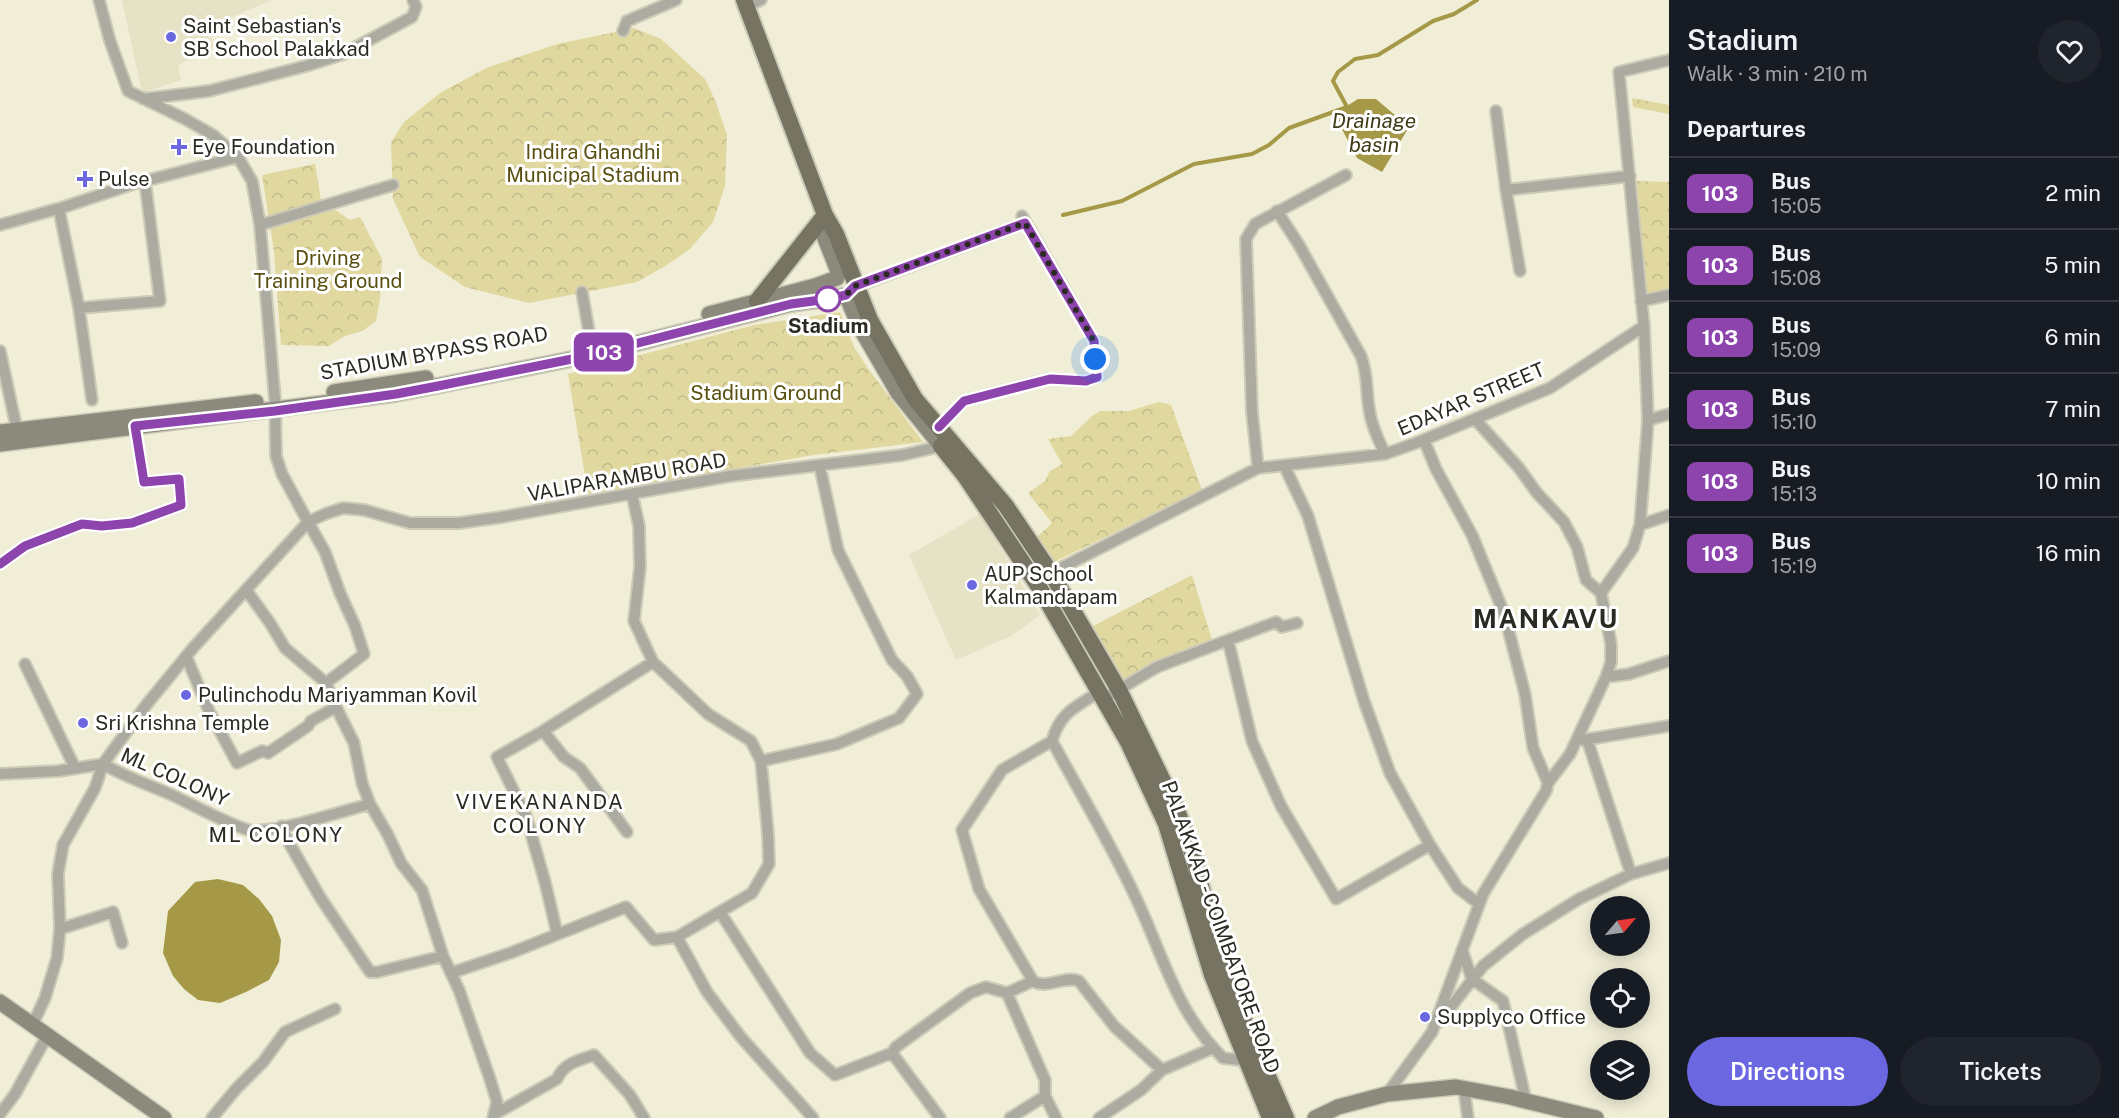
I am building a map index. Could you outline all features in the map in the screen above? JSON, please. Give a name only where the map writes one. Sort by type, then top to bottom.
[{"type":"main road","name":"PALAKKAD - COIMBATORE ROAD","points":[[751,2],[825,215],[836,234],[850,291],[870,320],[915,399],[939,427],[965,476],[1036,581],[1128,742],[1166,824],[1212,975],[1254,1062],[1286,1118]]},
{"type":"main road","points":[[757,301],[825,215]]},
{"type":"main road","name":"PALAKKAD - COIMBATORE ROAD","points":[[948,444],[1006,506],[1051,573],[1119,690],[1177,810],[1194,858],[1223,973],[1254,1062],[1270,1118]]},
{"type":"street","points":[[99,0],[110,41],[128,91],[213,135],[238,157],[252,181],[260,225],[275,406],[276,456],[282,474],[325,552],[364,654],[326,683]]},
{"type":"street","points":[[143,99],[209,91],[343,54],[412,17],[416,7],[413,0]]},
{"type":"street","points":[[623,31],[627,21],[676,0]]},
{"type":"street","points":[[1601,593],[1633,548],[1640,525],[1648,420],[1644,327],[1618,72],[1669,60]]},
{"type":"street","points":[[1496,111],[1506,190],[1520,271]]},
{"type":"street","points":[[0,225],[145,181],[238,157]]},
{"type":"street","points":[[1258,468],[1252,412],[1246,239],[1255,224],[1346,175]]},
{"type":"street","points":[[1506,190],[1630,176]]},
{"type":"street","points":[[79,308],[160,301],[145,181]]},
{"type":"street","points":[[260,225],[393,185]]},
{"type":"street","points":[[59,208],[79,308],[92,400]]},
{"type":"street","points":[[1277,211],[1299,245],[1361,356],[1367,372],[1369,409],[1373,427],[1385,454]]},
{"type":"street","name":"STADIUM BYPASS ROAD","points":[[0,432],[18,435],[135,426],[275,406],[592,351],[636,336],[816,286],[837,278],[839,274],[825,236],[825,215]]},
{"type":"street","points":[[582,292],[592,351],[791,304],[828,299],[1023,220],[1094,341],[1097,377],[1086,381],[1050,379],[964,401],[939,427]]},
{"type":"street","points":[[850,291],[859,326],[898,393],[948,444]]},
{"type":"street","points":[[1641,301],[1669,295]]},
{"type":"street","name":"EDAYAR STREET","points":[[1036,581],[1258,468],[1385,454],[1550,388],[1644,327]]},
{"type":"street","points":[[0,351],[18,435]]},
{"type":"street","name":"STADIUM BYPASS ROAD","points":[[0,444],[18,435],[275,406]]},
{"type":"street","points":[[1648,420],[1669,414]]},
{"type":"street","points":[[1432,1032],[1483,894],[1546,790],[1548,783],[1582,740],[1611,662],[1611,644],[1601,593],[1586,580],[1577,547],[1564,522],[1475,419]]},
{"type":"street","points":[[0,564],[25,546],[82,524],[102,526],[132,523],[181,505],[179,479],[144,482],[135,426]]},
{"type":"street","points":[[1424,440],[1436,469],[1472,535],[1504,613],[1526,694],[1533,748],[1548,783]]},
{"type":"street","name":"VALIPARAMBU ROAD","points":[[308,522],[343,508],[364,510],[410,523],[459,523],[730,476],[820,467],[903,455],[948,444]]},
{"type":"street","points":[[1284,465],[1308,516],[1364,701],[1390,773],[1430,845],[1458,888],[1479,904]]},
{"type":"street","points":[[761,761],[837,744],[899,718],[917,694],[907,676],[892,660],[838,550],[820,467]]},
{"type":"street","points":[[451,973],[513,952],[626,907],[654,940],[677,937],[752,893],[769,864],[761,761],[751,741],[708,714],[653,663],[634,621],[640,567],[639,526],[632,494]]},
{"type":"street","points":[[1640,525],[1669,515]]},
{"type":"street","points":[[33,1026],[45,998],[57,958],[60,929],[58,874],[63,844],[95,788],[103,764],[186,656],[308,522]]},
{"type":"street","points":[[247,591],[285,648],[326,683],[354,744],[362,783],[370,804],[401,863],[422,890],[443,956],[469,1019],[497,1102],[494,1116]]},
{"type":"street","points":[[1254,1062],[1223,1058],[1184,1008],[1136,897],[1052,741],[1054,731],[1065,714],[1101,696],[1119,690],[1157,667],[1276,622],[1282,627],[1297,623]]},
{"type":"street","points":[[1228,640],[1252,741],[1281,806],[1336,899],[1430,845]]},
{"type":"street","points":[[186,656],[209,711],[237,763],[262,751],[268,753],[308,726],[311,721],[336,707]]},
{"type":"street","points":[[1606,677],[1629,674],[1669,662]]},
{"type":"street","points":[[25,663],[75,768]]},
{"type":"street","points":[[557,933],[526,816],[497,757],[653,663]]},
{"type":"street","points":[[1582,740],[1669,726]]},
{"type":"street","points":[[543,731],[564,758],[580,768],[627,832]]},
{"type":"street","points":[[1582,740],[1631,874]]},
{"type":"street","points":[[1052,741],[1002,770],[962,830],[979,889],[1033,981],[1037,984],[1072,978],[1079,981],[1114,1026],[1162,1070]]},
{"type":"street","points":[[0,774],[103,764]]},
{"type":"street","name":"ML COLONY","points":[[103,764],[125,777],[172,795],[251,831],[282,826],[370,804]]},
{"type":"street","points":[[282,826],[288,841],[326,907],[370,972],[443,956]]},
{"type":"street","points":[[1387,1094],[1483,966],[1523,934],[1579,898],[1631,874],[1669,863]]},
{"type":"street","points":[[60,929],[113,912],[122,943]]},
{"type":"street","points":[[720,912],[810,1053],[835,1075],[892,1053],[896,1047],[970,993],[986,987],[1007,993],[1033,981]]},
{"type":"street","points":[[677,937],[707,992],[741,1036],[813,1118]]},
{"type":"street","points":[[1462,950],[1472,979],[1503,1001],[1526,1101]]},
{"type":"street","points":[[1007,993],[1045,1080],[1045,1096],[1056,1118]]},
{"type":"street","points":[[0,1002],[164,1118]]},
{"type":"street","points":[[212,1118],[263,1062],[285,1032],[335,1009]]},
{"type":"street","points":[[0,1114],[15,1094],[47,1036]]},
{"type":"street","points":[[1099,1118],[1141,1090],[1162,1070],[1213,1048]]},
{"type":"street","points":[[892,1053],[940,1118]]},
{"type":"street","points":[[494,1116],[557,1079],[561,1071],[573,1061],[594,1055],[630,1095],[644,1118]]},
{"type":"street","points":[[1315,1118],[1338,1107],[1387,1094],[1456,1087],[1596,1118]]},
{"type":"street","points":[[1464,1089],[1468,1118]]},
{"type":"street","points":[[1010,1118],[1045,1096]]},
{"type":"shaded area","name":"Saint Sebastian's SB School Palakkad","points":[[122,0],[272,0],[208,27],[214,47],[178,65],[181,80],[142,93]]},
{"type":"shaded area","name":"AUP School Kalmandapam","points":[[980,514],[1040,615],[1011,636],[956,660],[909,555]]},
{"type":"green space","name":"Indira Ghandhi Municipal Stadium","points":[[634,28],[661,39],[705,79],[727,135],[725,186],[713,222],[690,249],[637,282],[529,303],[465,287],[420,257],[393,199],[391,142],[404,122],[440,93],[486,68],[557,44]]},
{"type":"green space","points":[[1632,98],[1669,105],[1669,114],[1633,107]]},
{"type":"green space","name":"Driving Training Ground","points":[[315,164],[321,200],[350,220],[360,217],[382,259],[376,321],[362,331],[345,336],[329,346],[281,345],[274,252],[262,175]]},
{"type":"green space","points":[[1637,181],[1669,182],[1669,289],[1645,295]]},
{"type":"green space","name":"Stadium Ground","points":[[840,312],[854,347],[923,442],[814,455],[588,494],[568,374],[754,325]]},
{"type":"green space","points":[[1159,402],[1171,405],[1202,490],[1052,563],[1037,537],[1052,523],[1028,493],[1045,481],[1050,471],[1062,464],[1048,439],[1071,436],[1100,411],[1129,411]]},
{"type":"green space","points":[[1192,575],[1212,640],[1164,659],[1117,682],[1089,628]]},
{"type":"water","name":"Drainage basin","points":[[1358,99],[1376,99],[1409,127],[1382,172],[1357,158],[1334,114]]},
{"type":"water","points":[[218,879],[243,885],[259,899],[272,916],[281,940],[279,962],[269,980],[220,1003],[198,1000],[184,989],[173,976],[163,953],[168,911],[195,882]]},
{"type":"waterway","points":[[1063,215],[1122,201],[1194,164],[1252,154],[1269,145],[1289,128],[1347,107],[1333,81],[1338,72],[1355,59],[1378,55],[1433,21],[1454,14],[1477,0]]},
{"type":"bus line","name":"103","points":[[0,564],[25,546],[82,524],[102,526],[132,523],[181,505],[179,479],[144,482],[135,426],[275,411],[396,394],[587,356],[791,304],[846,295],[855,286],[1025,223],[1094,341],[1097,377],[1086,381],[1050,379],[964,401],[939,427]]},
{"type":"place","name":"Saint Sebastian's SB School Palakkad","points":[[171,37]]},
{"type":"place","name":"Eye Foundation","points":[[179,147]]},
{"type":"place","name":"Pulse","points":[[85,179]]},
{"type":"place","name":"Stadium","points":[[828,299]]},
{"type":"place","name":"AUP School Kalmandapam","points":[[972,585]]},
{"type":"place","name":"Pulinchodu Mariyamman Kovil","points":[[186,695]]},
{"type":"place","name":"Sri Krishna Temple","points":[[83,723]]},
{"type":"place","name":"Supplyco Office","points":[[1425,1017]]},
{"type":"district","name":"MANKAVU","points":[[1546,619]]},
{"type":"district","name":"VIVEKANANDA COLONY","points":[[540,814]]},
{"type":"district","name":"ML COLONY","points":[[276,835]]},
{"type":"route","points":[[828,299],[846,295],[855,286],[1025,223],[1094,341],[1095,359]]}]
